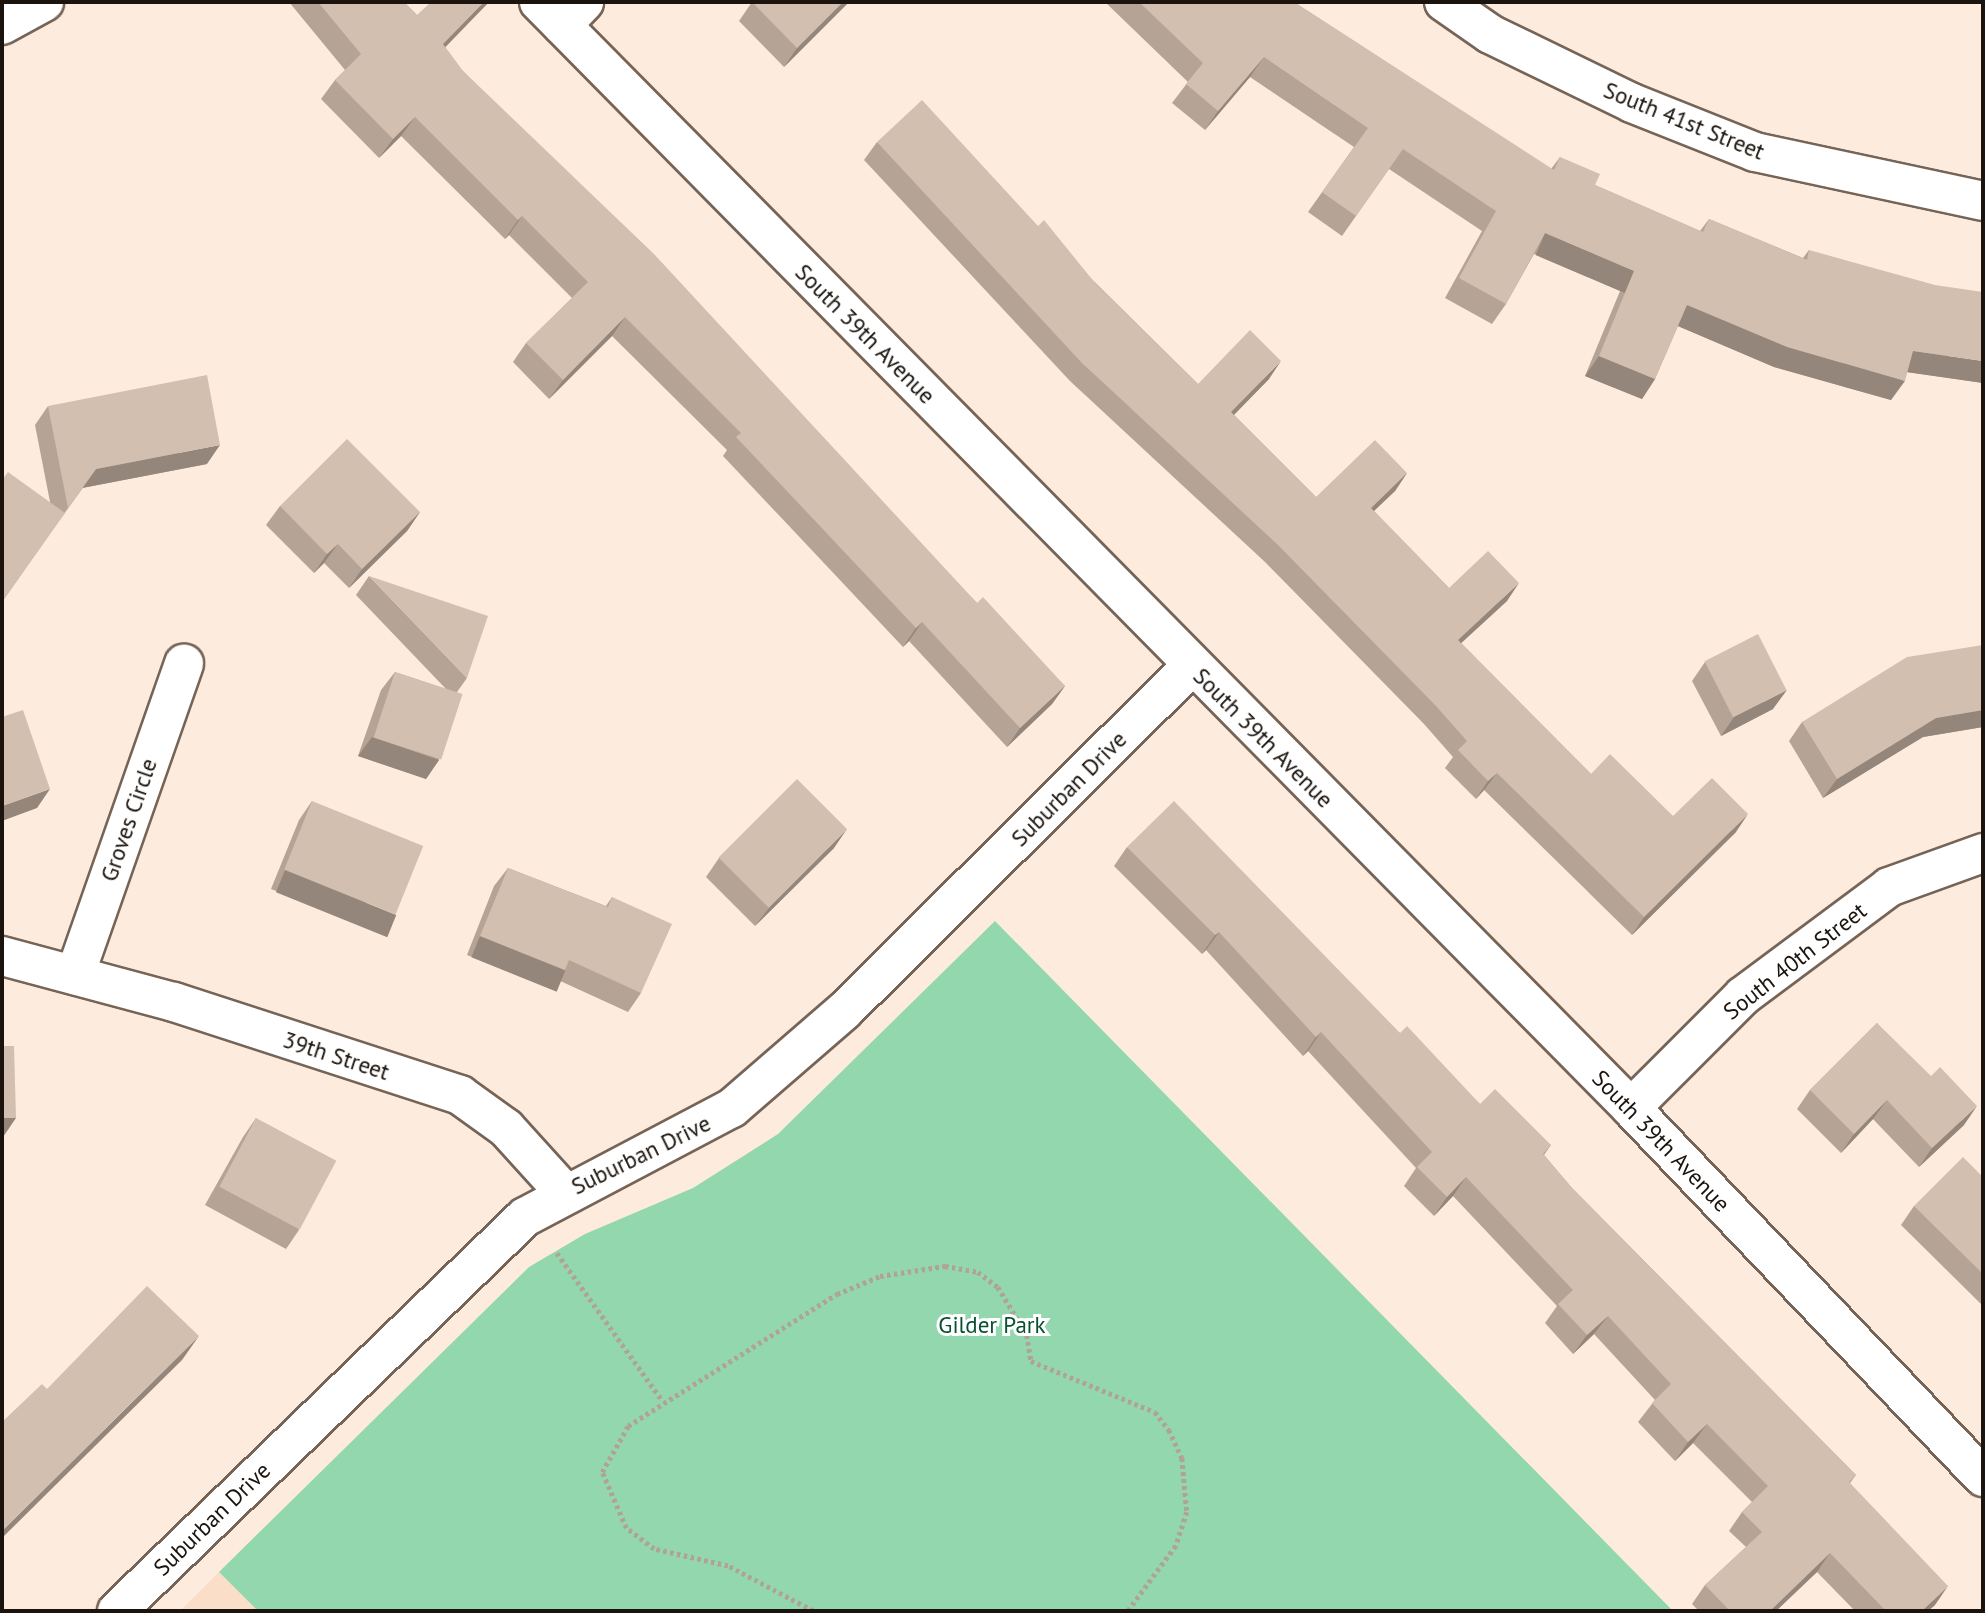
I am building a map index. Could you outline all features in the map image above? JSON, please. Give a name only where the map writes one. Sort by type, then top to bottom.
[{"type":"street","points":[[2,24],[44,2]]},
{"type":"street","name":"South 41st Street","points":[[1444,2],[1490,34],[1632,103],[1755,152],[1983,201]]},
{"type":"street","name":"South 39th Avenue","points":[[562,9],[1192,666],[1631,1108],[1983,1477]]},
{"type":"street","name":"Groves Circle","points":[[75,975],[184,664]]},
{"type":"street","name":"Suburban Drive","points":[[117,1611],[524,1217],[565,1193],[688,1137],[733,1108],[845,1011],[1192,666]]},
{"type":"street","name":"South 40th Street","points":[[1631,1108],[1743,996],[1889,887],[1983,853]]},
{"type":"street","name":"39th Street","points":[[2,956],[75,975],[460,1095],[506,1128],[565,1193]]},
{"type":"path","points":[[524,1217],[565,1262],[662,1401]]},
{"type":"path","points":[[813,1611],[728,1566],[654,1549],[626,1528],[601,1472],[628,1426],[662,1401],[836,1294],[880,1276],[945,1266],[978,1272],[1014,1312],[1031,1361],[1155,1412],[1182,1458],[1187,1512],[1176,1546],[1128,1611]]},
{"type":"shaded area","points":[[219,1572],[258,1611],[180,1611]]},
{"type":"green space","name":"Gilder Park","points":[[995,921],[1673,1611],[258,1611],[219,1572],[529,1267],[585,1234],[693,1188],[778,1134]]},
{"type":"building","points":[[318,2],[404,2],[417,15],[431,2],[484,2],[443,44],[462,70],[654,254],[977,603],[983,597],[1065,686],[1020,728],[922,622],[916,628],[736,437],[741,433],[625,317],[563,380],[526,343],[588,282],[522,216],[518,220],[415,117],[393,139],[335,80],[361,54]]},
{"type":"building","points":[[752,2],[843,2],[797,48]]},
{"type":"building","points":[[1139,2],[1294,2],[1554,170],[1560,157],[1600,174],[1595,185],[1703,232],[1709,219],[1807,260],[1809,250],[1935,285],[1983,292],[1983,361],[1913,351],[1905,381],[1787,347],[1687,305],[1655,379],[1599,356],[1634,271],[1545,233],[1506,304],[1459,278],[1496,211],[1403,149],[1356,216],[1322,192],[1368,128],[1264,57],[1218,111],[1186,84],[1203,63]]},
{"type":"building","points":[[922,100],[1038,226],[1044,220],[1095,283],[1198,384],[1250,330],[1281,361],[1231,412],[1316,497],[1375,440],[1407,473],[1371,508],[1449,588],[1488,551],[1519,583],[1458,640],[1591,774],[1610,754],[1673,816],[1712,778],[1748,814],[1644,917],[1497,773],[1488,781],[1458,750],[1467,741],[1436,706],[1278,545],[1082,363],[877,142]]},
{"type":"building","points":[[207,375],[220,445],[96,469],[68,508],[48,406]]},
{"type":"building","points":[[347,439],[420,512],[362,569],[338,544],[327,554],[280,506]]},
{"type":"building","points":[[8,472],[65,513],[2,602],[2,480]]},
{"type":"building","points":[[369,576],[488,616],[467,678]]},
{"type":"building","points":[[1758,634],[1787,690],[1733,717],[1705,661]]},
{"type":"building","points":[[1983,645],[1983,710],[1936,718],[1837,779],[1802,722],[1907,657]]},
{"type":"building","points":[[395,672],[463,694],[441,760],[374,738]]},
{"type":"building","points":[[23,710],[50,789],[2,806],[2,717]]},
{"type":"building","points":[[797,779],[847,829],[769,908],[719,857]]},
{"type":"building","points":[[312,801],[423,846],[396,915],[284,870]]},
{"type":"building","points":[[1174,801],[1400,1033],[1407,1026],[1480,1104],[1495,1089],[1551,1145],[1543,1154],[1572,1188],[1856,1475],[1849,1482],[1948,1586],[1922,1611],[1886,1611],[1830,1553],[1770,1611],[1730,1611],[1705,1585],[1762,1532],[1742,1512],[1768,1486],[1707,1424],[1688,1442],[1652,1403],[1671,1384],[1608,1316],[1587,1335],[1558,1304],[1573,1290],[1466,1177],[1447,1197],[1417,1167],[1432,1152],[1321,1032],[1316,1037],[1219,932],[1215,935],[1127,847]]},
{"type":"building","points":[[508,868],[608,907],[612,897],[672,924],[641,993],[569,960],[565,970],[480,936]]},
{"type":"building","points":[[1877,1023],[1931,1076],[1940,1067],[1977,1106],[1932,1148],[1887,1100],[1854,1134],[1810,1090]]},
{"type":"building","points":[[2,1046],[14,1046],[16,1118],[2,1118]]},
{"type":"building","points":[[256,1118],[336,1161],[300,1230],[219,1187]]},
{"type":"building","points":[[1963,1157],[1983,1177],[1983,1274],[1914,1206]]},
{"type":"building","points":[[147,1286],[199,1336],[2,1531],[2,1422],[42,1384],[47,1389]]}]
